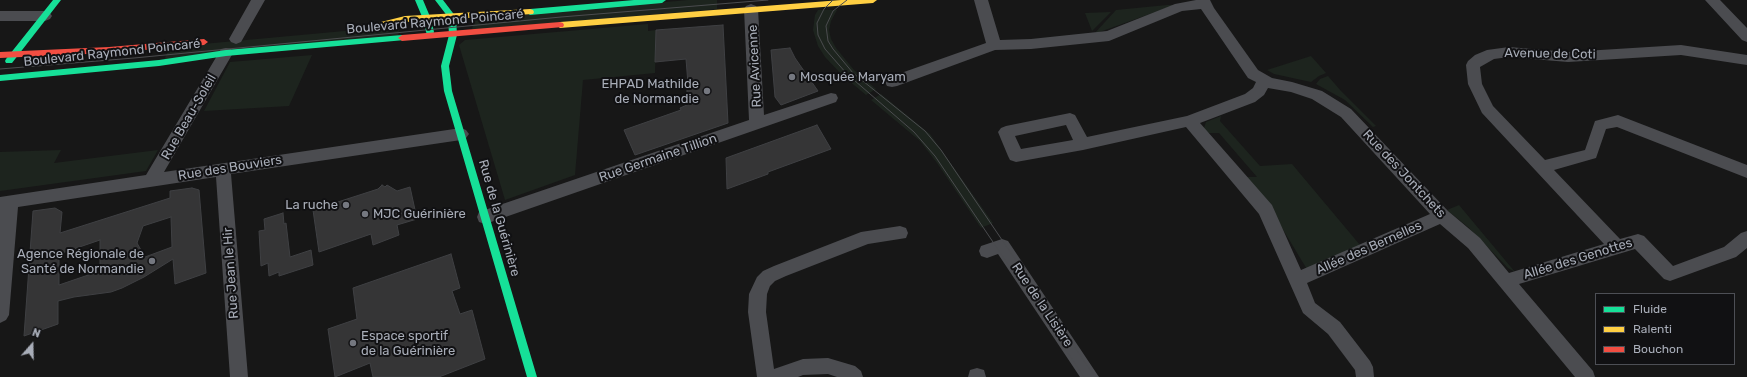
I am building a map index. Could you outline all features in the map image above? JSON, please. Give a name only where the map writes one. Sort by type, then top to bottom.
[{"type":"main road","points":[[0,73],[57,0]]},
{"type":"main road","points":[[419,0],[427,19],[432,41]]},
{"type":"main road","points":[[439,0],[452,17]]},
{"type":"main road","name":"Boulevard Raymond Poincaré","points":[[343,29],[374,27],[405,19],[427,19],[471,14],[498,14],[581,4],[662,0]]},
{"type":"main road","name":"Boulevard Raymond Poincaré","points":[[230,44],[370,40],[432,41],[453,36],[505,29],[751,4],[873,0]]},
{"type":"main road","name":"Rue de la Guérinière","points":[[452,17],[453,36],[445,66],[448,91],[532,377]]},
{"type":"main road","name":"Boulevard Raymond Poincaré","points":[[0,78],[159,63],[251,38]]},
{"type":"main road","name":"Boulevard Raymond Poincaré","points":[[0,55],[109,50],[212,41]]},
{"type":"main road","name":"Rue de la Guérinière","points":[[438,54],[445,66]]},
{"type":"street","name":"Rue Beau-Soleil","points":[[151,180],[230,44],[258,0]]},
{"type":"street","points":[[981,0],[994,45]]},
{"type":"street","points":[[1712,0],[1747,37]]},
{"type":"street","points":[[892,82],[994,45],[1031,44],[1109,36],[1180,7],[1204,2]]},
{"type":"street","name":"Rue des Jontchets","points":[[1204,2],[1249,70],[1258,78],[1264,81],[1305,90],[1346,113],[1442,216],[1474,243],[1586,377]]},
{"type":"street","name":"Rue Avicenne","points":[[751,4],[757,124]]},
{"type":"street","points":[[0,16],[44,16]]},
{"type":"street","name":"Avenue de Coti","points":[[1617,247],[1487,109],[1475,84],[1473,65],[1480,59],[1492,54],[1509,52],[1568,56],[1681,50],[1747,60]]},
{"type":"street","points":[[1083,144],[1189,121],[1250,98],[1259,91],[1264,81]]},
{"type":"street","name":"Rue Germaine Tillion","points":[[485,217],[831,98]]},
{"type":"street","points":[[1189,121],[1266,210],[1309,308],[1334,328],[1364,367],[1365,377]]},
{"type":"street","points":[[1542,168],[1591,154],[1600,125],[1618,121],[1747,172]]},
{"type":"street","name":"Rue des Bouviers","points":[[5,202],[461,134]]},
{"type":"street","name":"Rue Jean le Hir","points":[[223,169],[239,377]]},
{"type":"street","points":[[0,316],[5,202]]},
{"type":"street","name":"Allée des Bernelles","points":[[1296,280],[1442,216]]},
{"type":"street","points":[[766,377],[757,312],[758,294],[763,282],[769,276],[780,270],[867,237],[900,233]]},
{"type":"street","name":"Allée des Genottes","points":[[1506,281],[1638,241],[1670,274],[1730,252],[1747,238]]},
{"type":"street","name":"Rue de la Lisière","points":[[987,251],[1002,246],[1090,377]]},
{"type":"street","points":[[775,377],[803,367],[828,366],[848,372],[854,377]]},
{"type":"shaded area","points":[[688,0],[717,0],[717,9],[472,30],[474,17],[499,17]]},
{"type":"shaded area","points":[[1175,5],[1094,34],[1116,10]]},
{"type":"shaded area","points":[[818,10],[837,10],[831,21],[829,30],[831,39],[836,48],[854,70],[876,89],[866,95],[842,75],[825,57],[818,46],[813,30],[815,15]]},
{"type":"shaded area","points":[[1111,12],[1092,31],[1085,13]]},
{"type":"shaded area","points":[[400,24],[398,37],[164,60],[170,47],[377,28]]},
{"type":"shaded area","points":[[648,24],[648,31],[656,30],[655,73],[583,80],[575,175],[505,200],[459,45],[465,40]]},
{"type":"shaded area","points":[[312,55],[289,106],[204,111],[230,62]]},
{"type":"shaded area","points":[[1311,56],[1326,73],[1311,82],[1274,74],[1267,70]]},
{"type":"shaded area","points":[[1328,76],[1376,126],[1373,127],[1345,100],[1316,84],[1320,79]]},
{"type":"shaded area","points":[[881,94],[930,134],[993,223],[981,228],[937,163],[920,141],[871,100]]},
{"type":"shaded area","points":[[1221,116],[1220,121],[1260,166],[1292,164],[1360,245],[1308,271],[1270,208],[1245,177],[1257,177],[1219,133],[1205,133],[1204,128],[1206,122]]},
{"type":"shaded area","points":[[61,150],[54,163],[158,150],[146,171],[0,191],[0,152]]},
{"type":"shaded area","points":[[1459,205],[1515,272],[1508,268],[1468,227],[1447,210]]},
{"type":"building","name":"EHPAD Mathilde de Normandie","points":[[723,25],[728,123],[635,155],[624,130],[681,110],[680,108],[687,105],[688,84],[686,59],[655,62],[656,30]]},
{"type":"building","name":"Mosquée Maryam","points":[[790,48],[795,58],[818,91],[781,105],[775,97],[771,50]]},
{"type":"building","points":[[817,125],[831,149],[727,189],[726,158]]},
{"type":"building","name":"MJC Guérinière","points":[[382,185],[385,187],[387,185],[397,191],[410,187],[417,219],[397,225],[399,235],[373,245],[371,234],[319,252],[313,210],[378,189]]},
{"type":"building","name":"Agence Régionale de Santé de Normandie","points":[[192,188],[199,190],[206,273],[175,284],[173,259],[144,277],[122,288],[111,292],[74,297],[58,301],[58,324],[24,336],[33,211],[55,208],[62,212],[60,233],[170,198],[170,191]],"holes":[[[171,217],[172,247],[145,257],[137,243],[143,226]],[[100,240],[100,271],[59,285],[59,254]]]},
{"type":"building","points":[[283,213],[284,224],[286,223],[290,257],[311,250],[313,265],[279,276],[279,272],[269,276],[268,263],[261,266],[259,231],[265,230],[264,219]]},
{"type":"building","points":[[451,254],[460,288],[452,291],[460,314],[472,310],[485,359],[439,377],[373,377],[370,363],[335,377],[328,329],[357,319],[353,288]]},
{"type":"tram line","points":[[0,69],[134,58],[561,17],[768,0]]},
{"type":"tram line","points":[[833,0],[824,9],[817,23],[818,35],[825,49],[847,74],[914,132],[935,156],[1084,377]]},
{"type":"tram line","points":[[847,0],[833,11],[826,26],[828,41],[833,49],[853,73],[925,131],[941,150],[1095,377]]},
{"type":"traffic: fast","points":[[9,61],[57,0]]},
{"type":"traffic: fast","points":[[419,0],[427,19],[430,32]]},
{"type":"traffic: fast","points":[[439,0],[452,17],[453,35],[445,66],[448,91],[532,377]]},
{"type":"traffic: fast","points":[[530,12],[662,0]]},
{"type":"traffic: fast","points":[[0,78],[159,63],[226,53],[402,38]]},
{"type":"traffic: slow","points":[[560,25],[873,0]]},
{"type":"traffic: slow","points":[[356,28],[373,27],[405,19],[530,12]]},
{"type":"traffic: jam","points":[[402,38],[560,25]]},
{"type":"traffic: jam","points":[[0,55],[109,50],[204,42]]},
{"type":"place","name":"Mosquée Maryam","points":[[792,77]]},
{"type":"place","name":"EHPAD Mathilde de Normandie","points":[[707,91]]},
{"type":"place","name":"La ruche","points":[[346,205]]},
{"type":"place","name":"MJC Guérinière","points":[[365,214]]},
{"type":"place","name":"Agence Régionale de Santé de Normandie","points":[[152,261]]},
{"type":"place","name":"Espace sportif de la Guérinière","points":[[353,343]]}]
